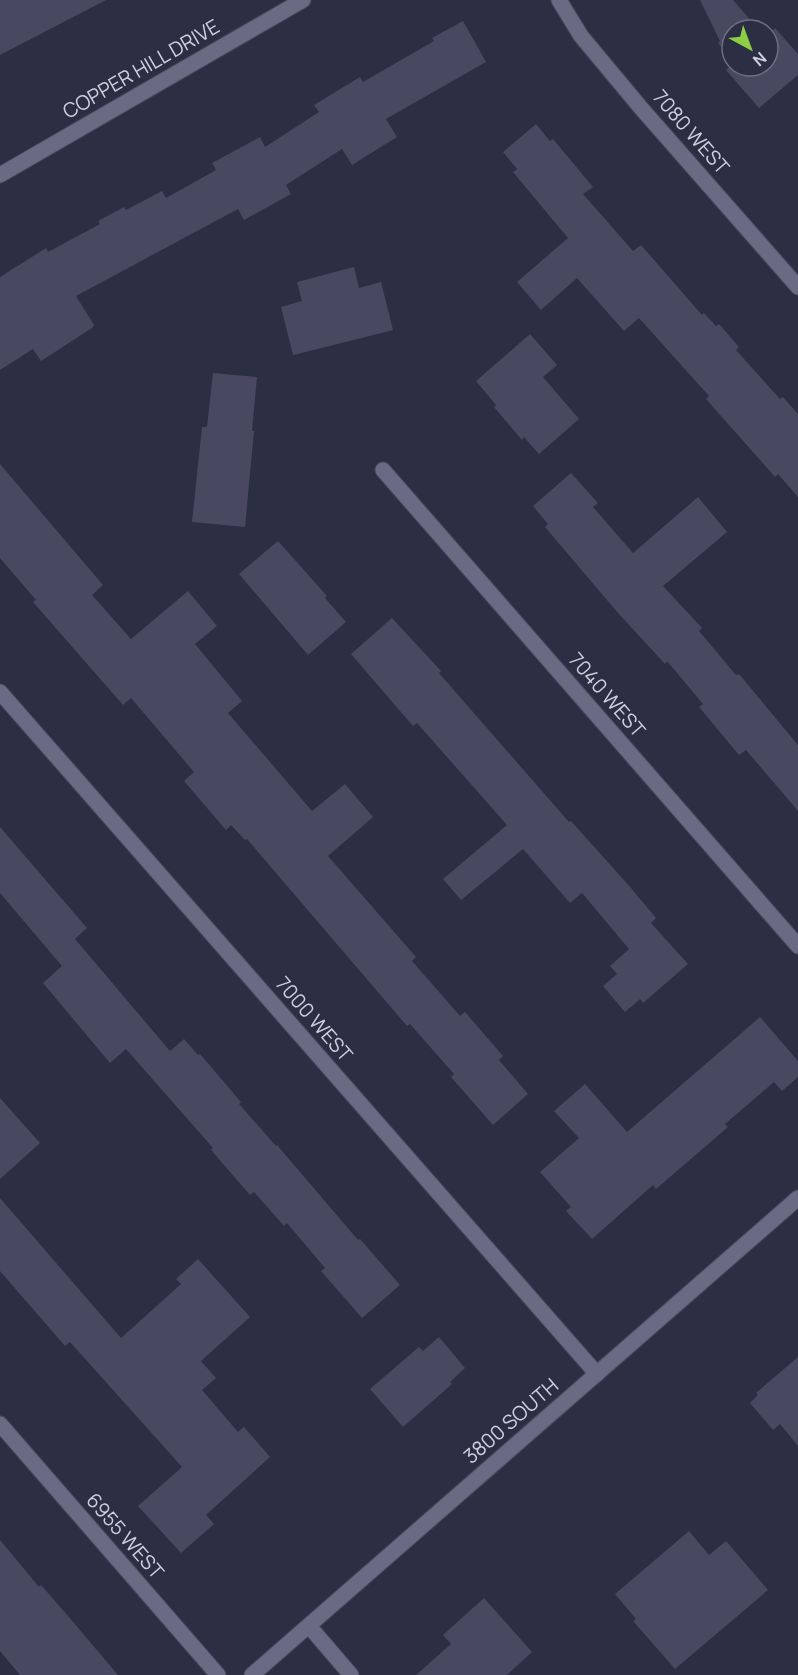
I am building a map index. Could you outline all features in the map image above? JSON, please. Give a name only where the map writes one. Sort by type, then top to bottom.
[{"type":"street","name":"COPPER HILL DRIVE","points":[[0,175],[303,0]]},
{"type":"street","name":"7080 WEST","points":[[559,0],[581,36],[798,287]]},
{"type":"street","name":"7040 WEST","points":[[383,470],[798,946]]},
{"type":"street","name":"7000 WEST","points":[[0,692],[597,1374]]},
{"type":"street","name":"3800 SOUTH","points":[[252,1675],[798,1198]]},
{"type":"street","name":"6955 WEST","points":[[0,1424],[218,1675]]},
{"type":"street","points":[[309,1626],[351,1675]]},
{"type":"building","points":[[0,0],[106,0],[0,55]]},
{"type":"building","points":[[700,0],[733,0],[749,18],[720,18],[720,41]]},
{"type":"building","points":[[463,21],[486,62],[386,119],[397,137],[352,165],[342,149],[286,185],[291,194],[244,220],[238,209],[76,296],[94,325],[92,328],[41,361],[33,349],[0,370],[0,277],[46,248],[48,252],[100,224],[98,221],[124,207],[126,210],[162,191],[166,198],[216,170],[212,163],[260,137],[265,147],[319,112],[314,105],[360,77],[363,82],[434,41],[432,38]]},
{"type":"building","points":[[780,34],[798,54],[798,75],[759,108],[733,78],[780,78]]},
{"type":"building","points":[[536,124],[550,141],[553,139],[593,187],[583,194],[633,251],[641,245],[702,315],[704,313],[716,326],[719,324],[739,347],[736,350],[780,399],[783,397],[798,414],[798,497],[778,474],[775,477],[706,399],[709,396],[639,318],[624,331],[577,278],[541,310],[517,282],[568,238],[513,172],[517,169],[503,152]]},
{"type":"building","points":[[354,267],[359,288],[381,282],[393,330],[293,355],[281,307],[302,301],[297,282]]},
{"type":"building","points":[[530,334],[557,365],[543,377],[579,419],[539,454],[524,437],[522,440],[476,381]]},
{"type":"building","points":[[213,373],[257,377],[245,527],[192,522],[202,427],[207,427]]},
{"type":"building","points":[[0,464],[103,585],[92,595],[131,639],[188,591],[217,626],[195,644],[242,701],[228,713],[312,811],[345,784],[373,817],[328,856],[416,957],[412,961],[460,1016],[465,1012],[503,1056],[499,1060],[528,1094],[493,1125],[451,1077],[454,1074],[410,1024],[407,1026],[247,839],[245,840],[231,825],[226,830],[184,781],[194,772],[131,698],[123,705],[33,602],[36,600],[0,558]]},
{"type":"building","points":[[571,473],[598,503],[593,507],[633,553],[698,497],[727,532],[663,586],[702,628],[699,631],[736,675],[739,674],[798,745],[798,811],[746,750],[739,755],[699,707],[703,704],[667,661],[665,664],[618,613],[545,527],[548,524],[533,506]]},
{"type":"building","points":[[278,541],[327,596],[325,598],[346,622],[308,655],[239,574]]},
{"type":"building","points":[[392,618],[441,671],[439,673],[569,822],[571,821],[631,888],[656,918],[651,923],[688,964],[643,1003],[640,999],[625,1012],[603,986],[617,974],[610,966],[629,949],[582,893],[570,903],[523,849],[461,900],[443,879],[507,825],[417,723],[413,726],[351,654]]},
{"type":"building","points":[[0,827],[87,928],[75,939],[170,1051],[184,1039],[198,1055],[200,1054],[241,1102],[239,1104],[400,1285],[362,1318],[321,1271],[325,1268],[287,1223],[284,1226],[254,1192],[250,1195],[211,1150],[213,1148],[126,1049],[110,1063],[43,983],[62,966],[0,893]]},
{"type":"building","points":[[760,1017],[798,1061],[798,1077],[782,1091],[774,1082],[725,1124],[728,1127],[656,1189],[653,1185],[592,1239],[566,1211],[571,1207],[540,1172],[579,1138],[554,1111],[585,1084],[627,1132]]},
{"type":"building","points":[[0,1098],[40,1143],[0,1179]]},
{"type":"building","points":[[0,1198],[121,1338],[181,1284],[176,1279],[198,1259],[250,1317],[201,1361],[216,1378],[202,1390],[238,1432],[244,1427],[270,1457],[206,1515],[214,1524],[181,1553],[138,1506],[182,1467],[70,1342],[65,1346],[0,1271]]},
{"type":"building","points":[[439,1337],[465,1368],[450,1382],[452,1384],[403,1427],[370,1389],[419,1347],[423,1351]]},
{"type":"building","points":[[798,1357],[798,1446],[780,1424],[773,1430],[750,1403],[758,1395],[756,1393]]},
{"type":"building","points":[[689,1531],[709,1555],[726,1541],[768,1590],[675,1669],[633,1621],[636,1619],[615,1594]]},
{"type":"building","points":[[0,1540],[118,1675],[20,1675],[0,1651]]},
{"type":"building","points":[[484,1598],[532,1652],[507,1675],[416,1675],[451,1644],[443,1635]]}]
